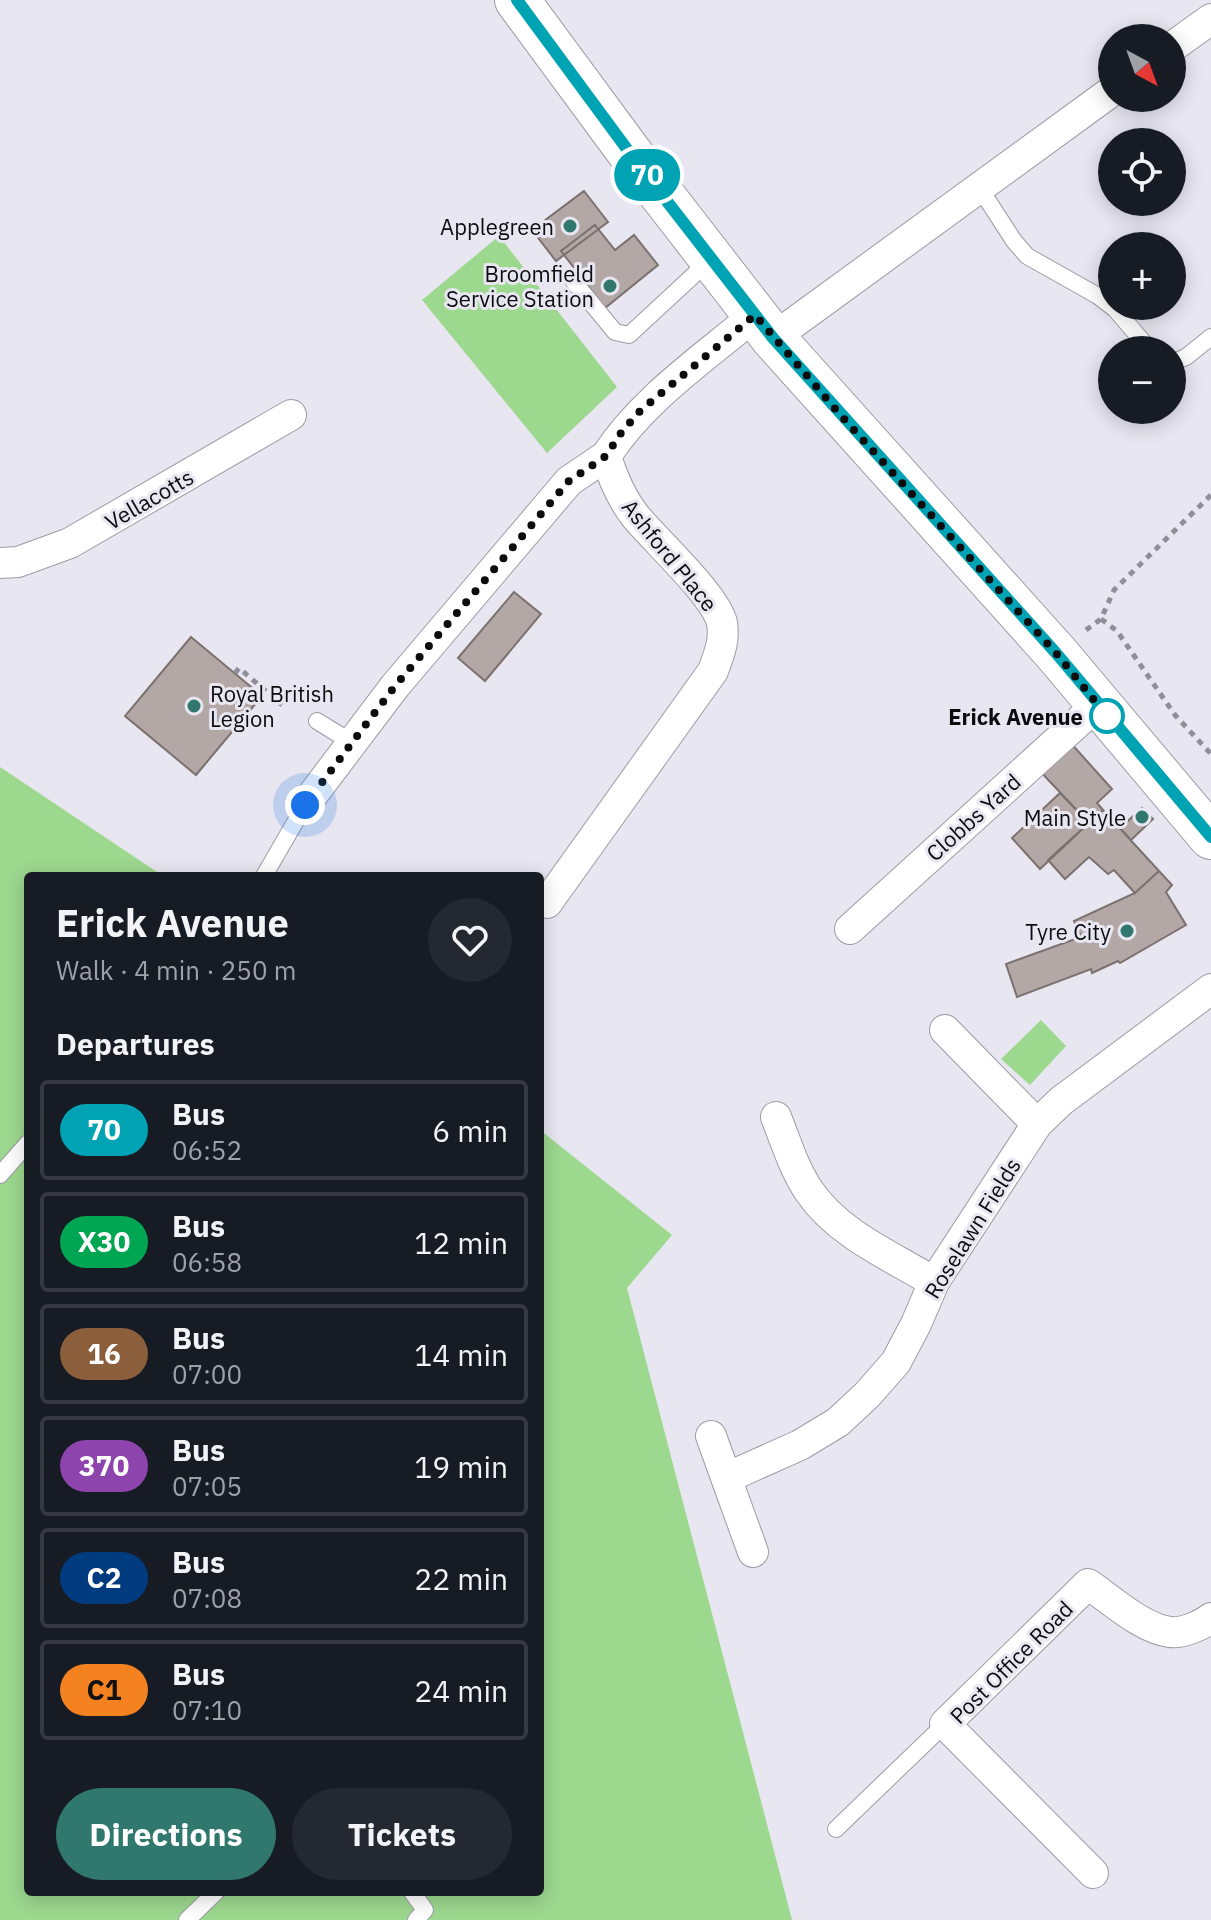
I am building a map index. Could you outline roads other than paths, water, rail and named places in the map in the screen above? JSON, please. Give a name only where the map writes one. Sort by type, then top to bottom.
[{"type":"main road","points":[[517,0],[764,327],[1056,653],[1211,837]]},
{"type":"street","points":[[1186,37],[1211,19]]},
{"type":"street","points":[[305,805],[395,686],[569,481],[606,456],[640,411],[979,187],[1098,101]]},
{"type":"street","name":"Vellacotts","points":[[0,563],[18,562],[70,543],[291,415]]},
{"type":"street","name":"Ashford Place","points":[[547,903],[713,671],[723,642],[721,620],[710,601],[634,514],[615,485],[606,456]]},
{"type":"street","name":"Clobbs Yard","points":[[850,929],[1097,705]]},
{"type":"street","name":"Roselawn Fields","points":[[726,1478],[800,1445],[838,1422],[867,1395],[896,1362],[934,1282],[1037,1124],[1061,1101],[1211,989]]},
{"type":"street","points":[[945,1030],[1037,1124]]},
{"type":"street","points":[[776,1117],[795,1165],[808,1190],[824,1210],[848,1231],[934,1282]]},
{"type":"street","points":[[711,1436],[753,1552]]},
{"type":"street","name":"Post Office Road","points":[[1093,1873],[945,1724],[1088,1584],[1139,1620],[1171,1633],[1203,1624],[1211,1618]]},
{"type":"lane","points":[[979,187],[1027,256],[1098,296],[1115,309],[1138,336]]},
{"type":"lane","points":[[574,282],[615,332],[629,335],[712,259]]},
{"type":"lane","points":[[1186,357],[1211,337]]},
{"type":"lane","points":[[317,721],[351,742]]},
{"type":"lane","points":[[266,872],[305,805]]},
{"type":"lane","points":[[0,1175],[24,1148]]},
{"type":"lane","points":[[836,1829],[945,1724]]},
{"type":"lane","points":[[187,1920],[212,1896]]},
{"type":"lane","points":[[415,1896],[425,1910],[416,1920]]},
{"type":"place","name":"Applegreen","points":[[570,226]]},
{"type":"place","name":"Broomfield Service Station","points":[[610,286]]},
{"type":"place","name":"Royal British Legion","points":[[194,706]]},
{"type":"place","name":"Erick Avenue","points":[[1107,716]]},
{"type":"place","name":"Main Style","points":[[1142,817]]},
{"type":"place","name":"Tyre City","points":[[1127,931]]}]
